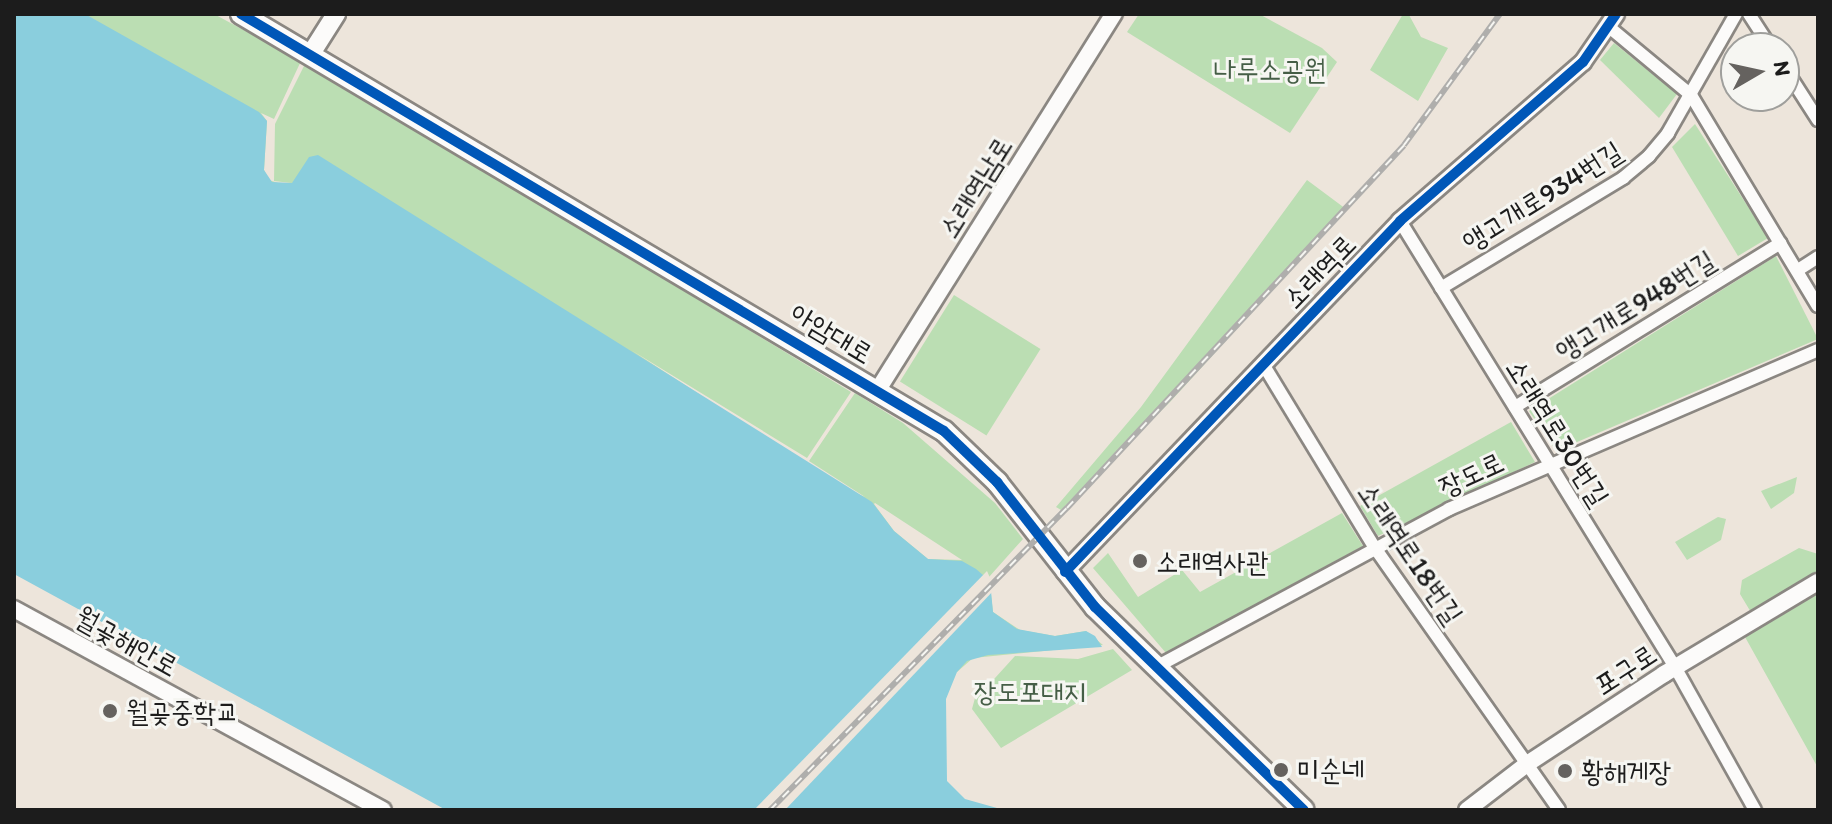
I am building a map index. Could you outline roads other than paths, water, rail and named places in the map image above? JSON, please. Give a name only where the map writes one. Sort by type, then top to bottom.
[{"type":"main road","name":"아암대로","points":[[241,14],[312,52],[879,388],[944,431],[997,482],[1065,572],[1156,667],[1304,810]]},
{"type":"main road","points":[[312,52],[336,14]]},
{"type":"street","name":"소래역남로","points":[[879,388],[1114,14]]},
{"type":"street","name":"앵고개로934번길","points":[[1441,288],[1623,178],[1668,133],[1736,14]]},
{"type":"street","points":[[1749,14],[1761,32]]},
{"type":"street","points":[[1612,20],[1691,95],[1818,306]]},
{"type":"street","name":"소래역로","points":[[1065,572],[1400,221],[1583,62],[1612,20]]},
{"type":"street","points":[[1800,92],[1818,120]]},
{"type":"street","name":"소래역로30번길","points":[[1400,221],[1675,667],[1755,810]]},
{"type":"street","name":"앵고개로948번길","points":[[1515,407],[1781,243]]},
{"type":"street","points":[[1798,270],[1818,257]]},
{"type":"street","name":"장도로","points":[[1156,667],[1375,548],[1550,464],[1818,350]]},
{"type":"street","name":"소래역로18번길","points":[[1263,364],[1375,548],[1559,810]]},
{"type":"street","name":"포구로","points":[[1467,810],[1527,764],[1675,667],[1818,582]]},
{"type":"street","name":"월곶해안로","points":[[14,609],[383,810]]},
{"type":"water","points":[[14,14],[85,14],[259,112],[267,121],[264,170],[272,182],[292,183],[309,157],[318,155],[872,502],[894,531],[928,559],[962,561],[976,569],[990,581],[993,612],[1017,629],[1055,636],[1086,631],[1095,636],[1102,647],[988,655],[967,661],[957,672],[946,699],[947,781],[965,799],[1004,810],[446,810],[14,574]]},
{"type":"railway","points":[[770,810],[1067,508],[1404,145],[1500,14]]},
{"type":"place","name":"소래역사관","points":[[1140,561]]},
{"type":"place","name":"월곶중학교","points":[[110,711]]},
{"type":"place","name":"미순네","points":[[1281,770]]},
{"type":"place","name":"황해게장","points":[[1565,771]]},
{"type":"park label","name":"나루소공원","points":[[1270,69]]},
{"type":"park label","name":"장도포대지","points":[[1030,691]]}]
